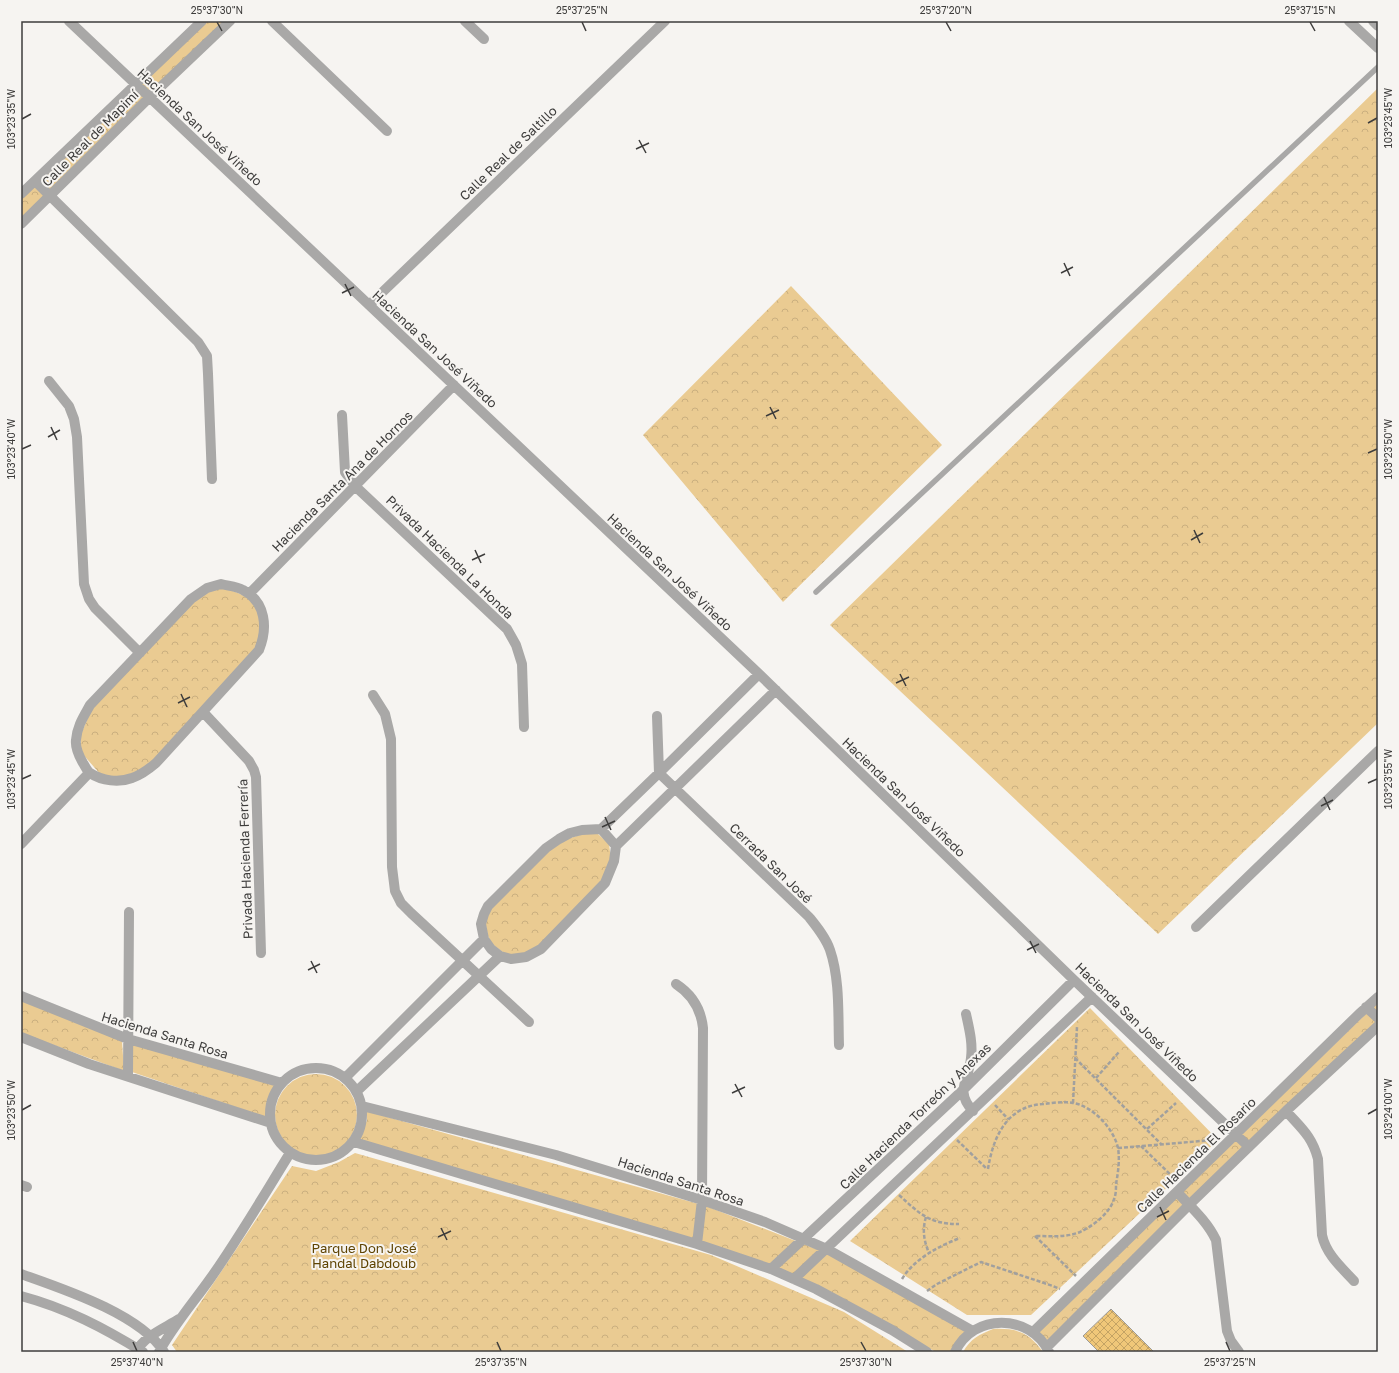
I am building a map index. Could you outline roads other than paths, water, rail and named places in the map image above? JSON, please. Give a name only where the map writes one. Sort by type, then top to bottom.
[{"type":"street","name":"Hacienda San José Viñedo","points":[[69,21],[776,690],[1074,980],[1249,1147]]},
{"type":"street","points":[[21,194],[202,21]]},
{"type":"street","name":"Calle Real de Mapimí","points":[[21,224],[150,97],[230,21]]},
{"type":"street","points":[[272,21],[387,131]]},
{"type":"street","points":[[465,21],[484,39]]},
{"type":"street","points":[[1349,21],[1378,48]]},
{"type":"street","points":[[1373,21],[1378,26]]},
{"type":"street","name":"Calle Real de Saltillo","points":[[369,305],[660,23]]},
{"type":"street","points":[[35,180],[198,342],[207,356],[212,479]]},
{"type":"street","points":[[49,381],[69,406],[74,418],[77,437],[84,584],[89,599],[95,608],[140,653]]},
{"type":"street","name":"Hacienda Santa Ana de Hornos","points":[[249,594],[454,385]]},
{"type":"street","name":"Privada Hacienda La Honda","points":[[342,415],[345,472],[355,486],[507,629],[516,645],[522,664],[524,727]]},
{"type":"street","points":[[221,584],[242,589],[249,594],[262,612],[265,626],[263,640],[259,650],[156,763],[144,772],[133,778],[123,780],[101,778],[89,773],[78,754],[76,741],[81,720],[90,705],[191,599],[207,588],[221,584]]},
{"type":"street","points":[[759,674],[660,773],[601,829],[582,830],[570,833],[559,839],[546,848],[488,906],[481,924],[484,939],[491,949],[500,956],[510,959],[526,957],[541,949],[605,883],[614,861],[616,846],[776,690]]},
{"type":"street","points":[[373,695],[385,714],[391,739],[392,867],[395,891],[401,903],[411,913],[478,977],[529,1022]]},
{"type":"street","name":"Privada Hacienda Ferrería","points":[[203,712],[249,761],[256,777],[261,953]]},
{"type":"street","points":[[657,716],[660,773]]},
{"type":"street","points":[[1196,927],[1378,751]]},
{"type":"street","points":[[21,844],[89,773]]},
{"type":"street","name":"Cerrada San José","points":[[660,773],[809,917],[821,933],[830,949],[834,965],[839,1045]]},
{"type":"street","points":[[601,829],[616,846]]},
{"type":"street","points":[[128,1076],[129,912]]},
{"type":"street","points":[[345,1078],[484,939]]},
{"type":"street","points":[[357,1091],[500,956]]},
{"type":"street","name":"Calle Hacienda Torreón y Anexas","points":[[771,1269],[962,1090],[1074,980]]},
{"type":"street","points":[[676,984],[691,996],[698,1006],[702,1018],[702,1200],[697,1244]]},
{"type":"street","name":"Hacienda Santa Rosa","points":[[21,996],[128,1039],[282,1083]]},
{"type":"street","points":[[794,1279],[1092,997]]},
{"type":"street","name":"Calle Hacienda El Rosario","points":[[1033,1332],[1378,997]]},
{"type":"street","points":[[1366,1008],[1378,1018]]},
{"type":"street","points":[[966,1014],[971,1038],[971,1058],[962,1090],[967,1104],[973,1111]]},
{"type":"street","points":[[955,1352],[964,1337],[984,1325],[997,1322],[1016,1324],[1033,1332],[1048,1349],[1189,1205],[1286,1111],[1378,1026]]},
{"type":"street","points":[[21,1037],[89,1064],[271,1123]]},
{"type":"street","points":[[312,1068],[324,1068],[345,1078],[357,1091],[362,1106],[360,1131],[354,1142],[346,1150],[336,1156],[324,1160],[301,1158],[290,1152],[275,1134],[271,1123],[270,1109],[274,1095],[282,1083],[301,1070],[312,1068]]},
{"type":"street","name":"Hacienda Santa Rosa","points":[[362,1106],[556,1155],[702,1200],[765,1222],[827,1249],[973,1331]]},
{"type":"street","points":[[1286,1111],[1307,1134],[1315,1149],[1318,1159],[1323,1241],[1328,1252],[1354,1281]]},
{"type":"street","points":[[354,1142],[697,1244],[771,1269],[816,1290],[892,1330],[927,1352]]},
{"type":"street","points":[[21,1274],[72,1293],[132,1321],[151,1336],[162,1351],[181,1318],[210,1280],[290,1152]]},
{"type":"street","points":[[1180,1190],[1189,1205],[1211,1230],[1216,1240],[1227,1331],[1231,1341],[1239,1352]]},
{"type":"street","points":[[21,1296],[74,1314],[107,1330],[139,1351],[151,1336],[181,1318]]},
{"type":"lane","points":[[816,592],[1378,67]]},
{"type":"park label","name":"Parque Don José Handal Dabdoub","points":[[364,1256]]}]
